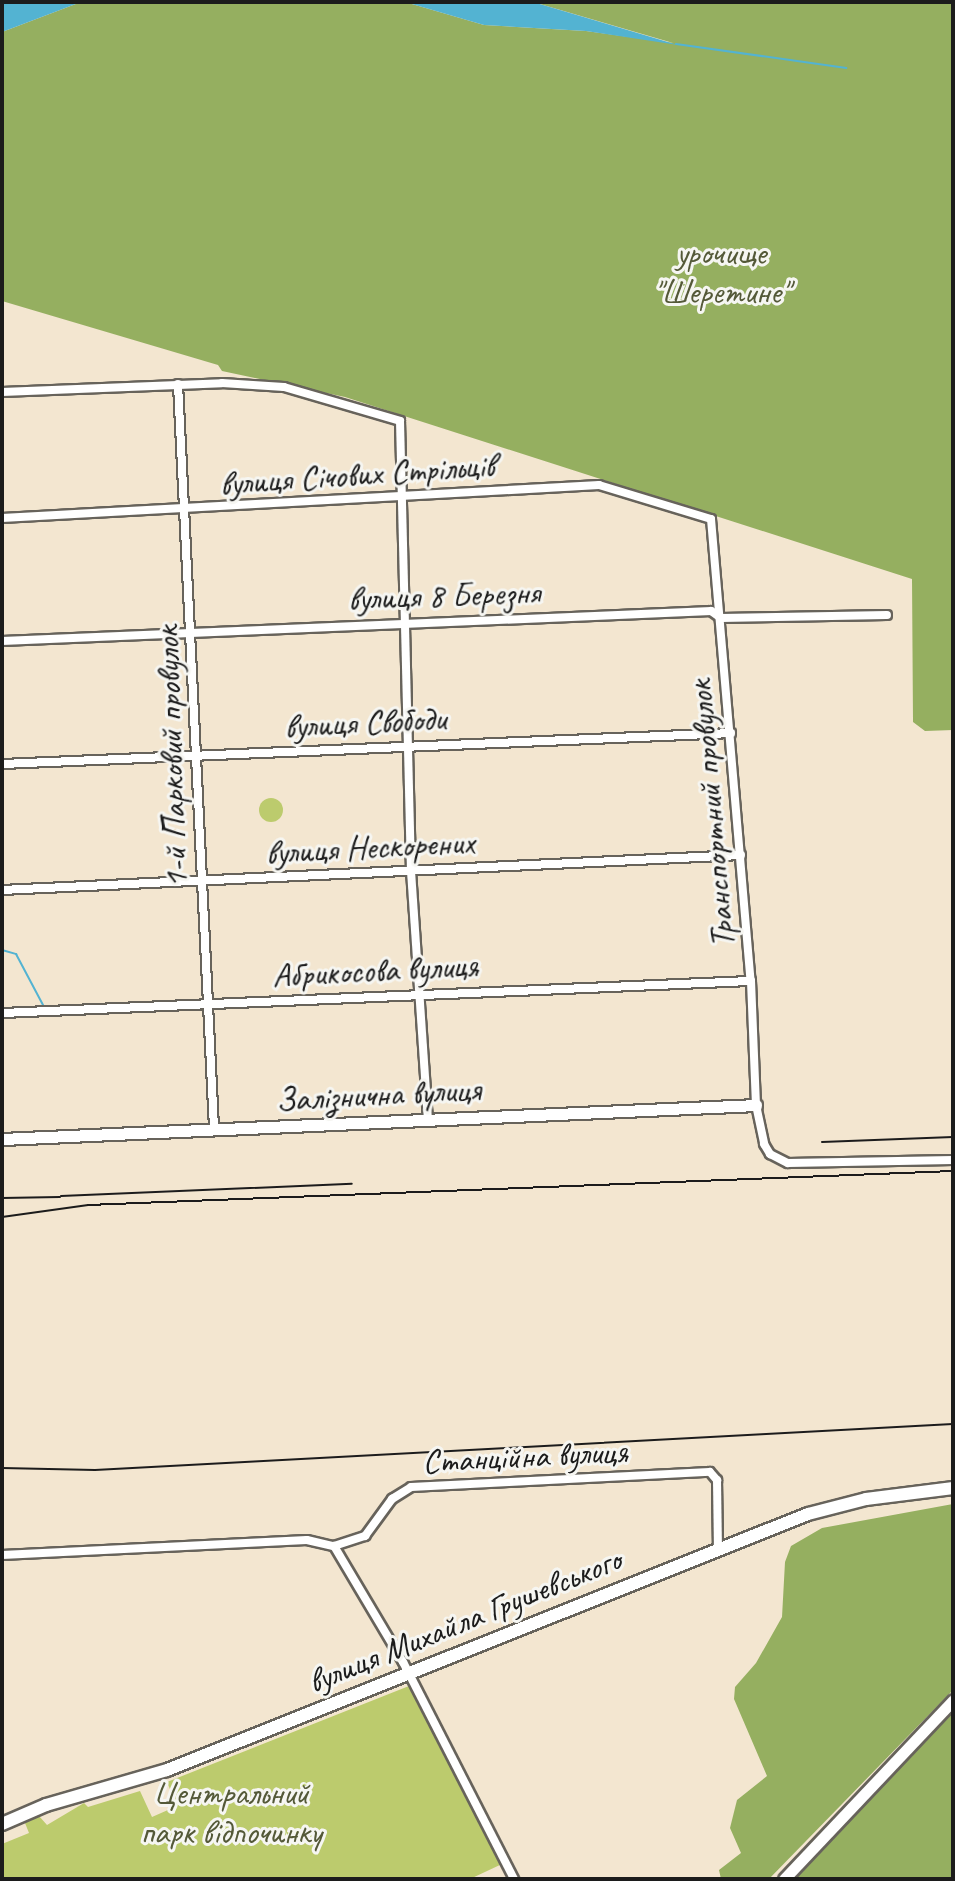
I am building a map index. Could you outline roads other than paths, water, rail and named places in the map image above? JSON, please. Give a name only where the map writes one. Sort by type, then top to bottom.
[{"type":"main road","name":"вулиця Михайла Грушевського","points":[[2,1824],[59,1801],[167,1770],[718,1548],[836,1505],[953,1488]]},
{"type":"street","points":[[2,392],[178,384],[284,387],[400,421],[411,871],[428,1119]]},
{"type":"street","name":"1-й Парковий провулок","points":[[178,384],[200,755],[201,881],[214,1129]]},
{"type":"street","name":"вулиця Січових Стрільців","points":[[2,518],[599,485],[711,519]]},
{"type":"street","name":"Транспортний провулок","points":[[711,519],[751,981],[756,1105],[764,1144],[770,1154],[788,1163],[953,1160]]},
{"type":"street","name":"вулиця 8 Березня","points":[[2,641],[711,611],[721,618],[887,615]]},
{"type":"street","name":"вулиця Свободи","points":[[2,764],[731,733]]},
{"type":"street","name":"вулиця Нескорених","points":[[2,890],[741,855]]},
{"type":"street","name":"Абрикосова вулиця","points":[[2,1013],[751,981]]},
{"type":"street","name":"Залізнична вулиця","points":[[2,1139],[756,1105]]},
{"type":"street","name":"Станційна вулиця","points":[[334,1546],[365,1536],[392,1499],[411,1487],[710,1472],[717,1480],[718,1548]]},
{"type":"street","points":[[2,1555],[307,1540],[334,1546],[409,1673],[514,1879]]},
{"type":"street","points":[[784,1879],[953,1700]]},
{"type":"water","points":[[2,2],[81,2],[2,32]]},
{"type":"water","points":[[405,2],[533,2],[678,45],[586,31],[484,25]]},
{"type":"waterway","points":[[676,44],[846,68]]},
{"type":"waterway","points":[[2,950],[16,954],[43,1005]]},
{"type":"railway","points":[[822,1142],[953,1137]]},
{"type":"railway","points":[[2,1217],[88,1205],[953,1171]]},
{"type":"railway","points":[[61,1196],[352,1184]]},
{"type":"railway","points":[[2,1198],[60,1197]]},
{"type":"railway","points":[[2,1468],[95,1470],[953,1424]]},
{"type":"park label","name":"урочище \"Шеретине\"","points":[[721,272]]},
{"type":"park label","name":"Центральний парк відпочинку","points":[[231,1812]]}]
